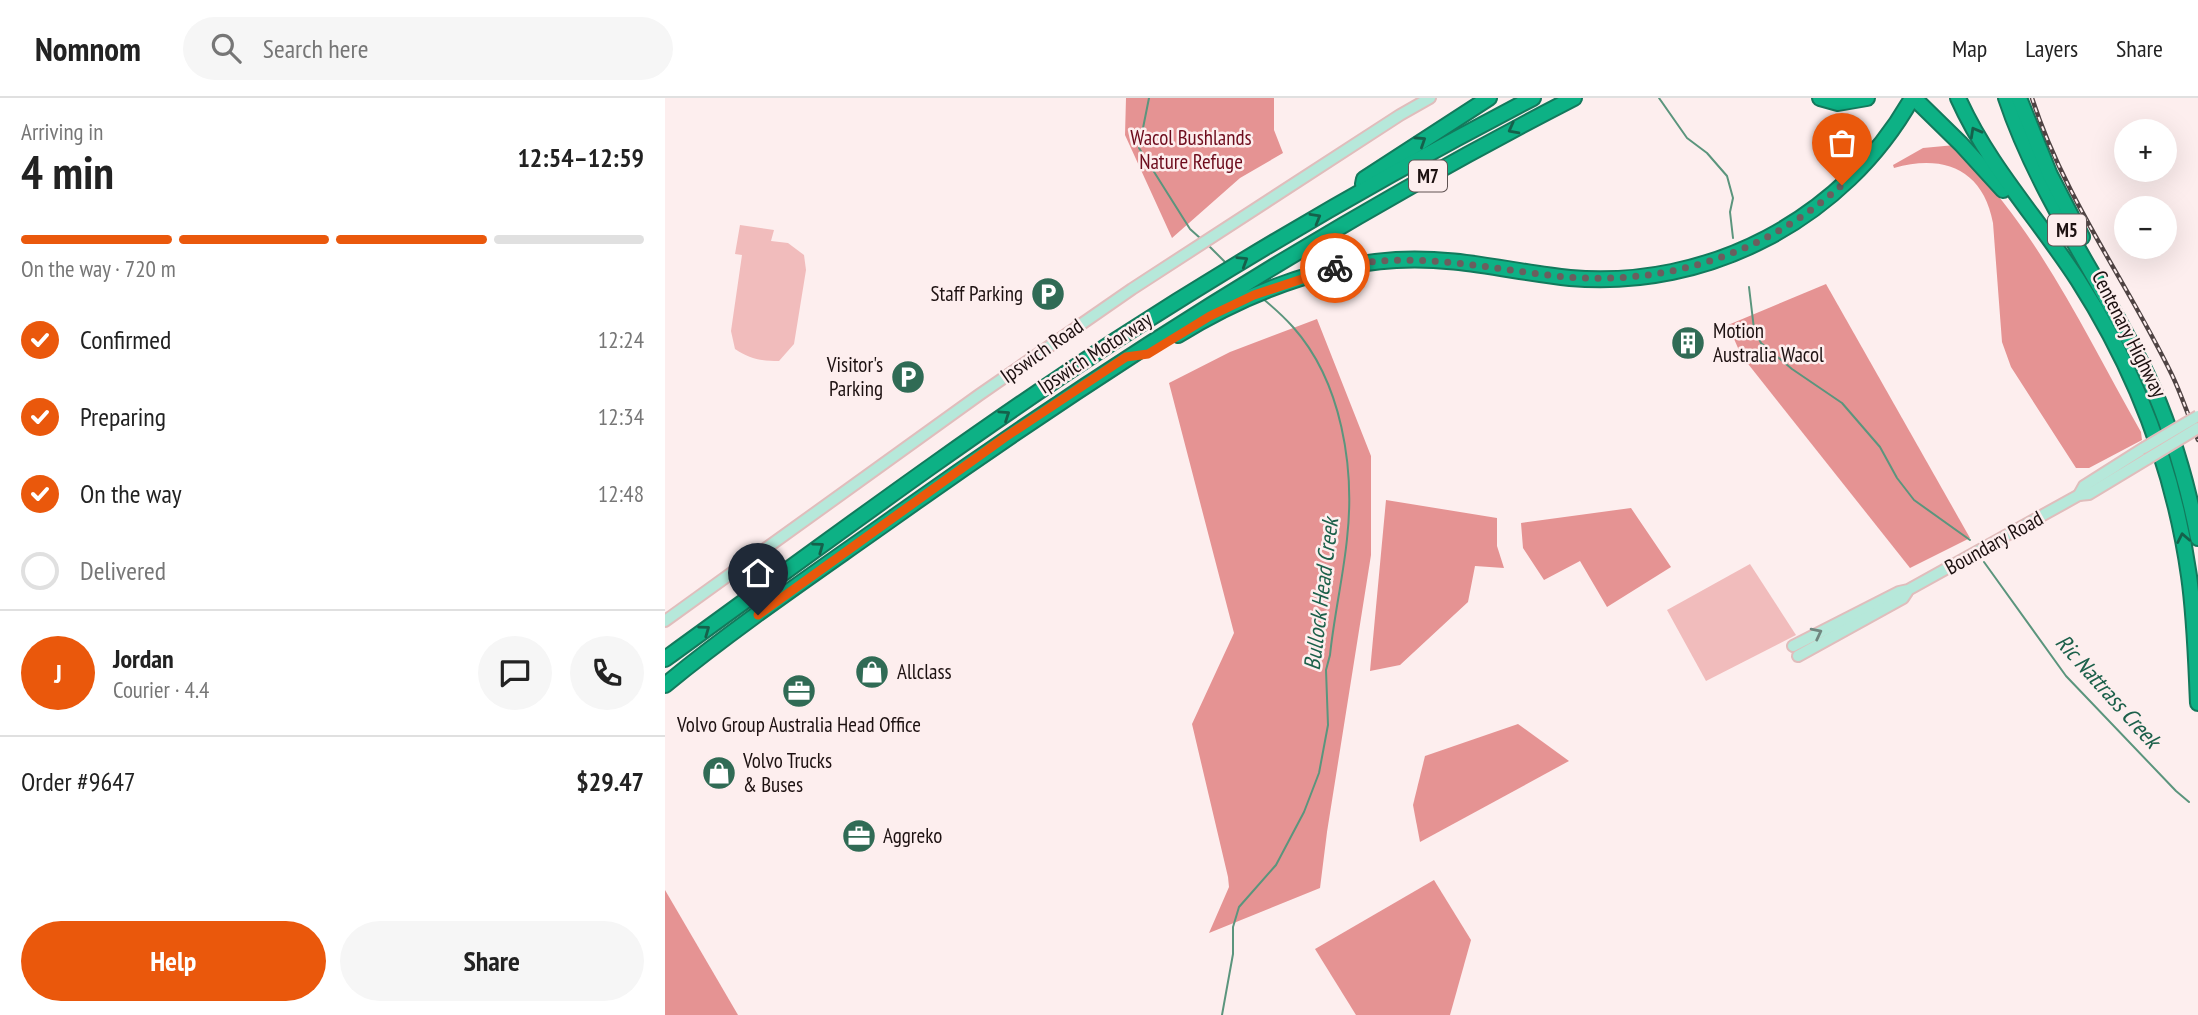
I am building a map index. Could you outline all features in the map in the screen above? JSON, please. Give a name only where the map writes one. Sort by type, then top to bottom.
[{"type":"highway","points":[[1360,192],[1364,179],[1489,98]]},
{"type":"highway","name":"Ipswich Motorway","points":[[665,659],[981,431],[1113,343],[1360,192],[1532,98]]},
{"type":"highway","name":"M7","points":[[1232,298],[1284,258],[1448,164],[1574,98]]},
{"type":"highway","points":[[1819,98],[1838,103],[1867,98]]},
{"type":"highway","name":"Centenary Highway","points":[[1958,98],[1984,148],[2076,277],[2103,322],[2128,370],[2153,431],[2174,500],[2189,576],[2196,641],[2198,703]]},
{"type":"highway","name":"Centenary Highway","points":[[2006,98],[2039,178],[2138,358],[2173,439],[2198,538]]},
{"type":"highway","points":[[2019,98],[2050,175],[2137,345],[2138,358]]},
{"type":"highway","points":[[1232,298],[1345,266],[1399,259],[1461,262],[1591,279],[1635,278],[1697,266],[1762,241],[1824,202],[1873,153],[1915,99],[2008,196],[2023,206]]},
{"type":"highway","name":"Ipswich Motorway","points":[[665,685],[978,456],[1126,357],[1148,354],[1210,316],[1232,298]]},
{"type":"street","name":"Ipswich Road","points":[[665,621],[979,395],[1223,229],[1430,98]]},
{"type":"street","name":"Boundary Road","points":[[2145,454],[2198,416]]},
{"type":"street","name":"Boundary Road","points":[[1796,651],[1903,598],[1908,590],[2079,495],[2084,486],[2198,428]]},
{"type":"shaded area","points":[[740,225],[774,230],[771,241],[788,243],[804,255],[806,270],[794,344],[779,361],[755,359],[735,349],[731,331],[742,255],[735,254]]},
{"type":"shaded area","points":[[1750,564],[1796,635],[1706,681],[1667,610]]},
{"type":"green space","name":"Wacol Bushlands Nature Refuge","points":[[1126,98],[1274,98],[1274,130],[1283,153],[1240,178],[1172,238],[1125,135]]},
{"type":"green space","points":[[1955,145],[1997,195],[2042,257],[2141,432],[2142,440],[2089,468],[2076,468],[2011,367],[2002,342],[1993,223],[1980,190],[1970,178],[1944,165],[1912,164],[1894,168],[1893,165],[1923,148]]},
{"type":"green space","points":[[1826,284],[1970,538],[1910,568],[1741,355],[1728,325]]},
{"type":"green space","points":[[1317,319],[1371,456],[1371,555],[1320,888],[1209,933],[1229,887],[1192,724],[1234,633],[1169,383],[1230,352]]},
{"type":"green space","points":[[1386,500],[1497,518],[1497,546],[1504,568],[1475,566],[1468,602],[1400,665],[1370,671]]},
{"type":"green space","points":[[1631,508],[1671,567],[1607,607],[1580,561],[1544,580],[1523,548],[1521,523]]},
{"type":"green space","points":[[1518,724],[1569,761],[1420,842],[1413,805],[1425,756]]},
{"type":"green space","points":[[1434,880],[1471,940],[1450,1015],[1356,1015],[1315,949]]},
{"type":"green space","points":[[665,890],[738,1015],[665,1015]]},
{"type":"waterway","name":"Bullock Head Creek","points":[[1149,98],[1139,148],[1190,229],[1200,238]]},
{"type":"waterway","name":"Ric Nattrass Creek","points":[[1659,98],[1687,138],[1707,153],[1727,176],[1733,198],[1730,212],[1733,238]]},
{"type":"waterway","name":"Bullock Head Creek","points":[[1207,244],[1225,262]]},
{"type":"waterway","name":"Ric Nattrass Creek","points":[[1749,287],[1754,329],[1761,343],[1792,369],[1842,403],[1880,447],[1897,478],[1914,500],[1970,540]]},
{"type":"waterway","name":"Bullock Head Creek","points":[[1222,1015],[1233,954],[1233,927],[1239,907],[1276,865],[1304,812],[1319,773],[1328,725],[1326,670],[1343,568],[1349,512],[1346,455],[1334,400],[1310,349],[1293,327],[1262,298]]},
{"type":"waterway","name":"Ric Nattrass Creek","points":[[1984,562],[2066,676],[2189,802]]},
{"type":"railway","points":[[2032,98],[2061,170],[2172,375],[2198,440]]},
{"type":"way so far","points":[[1335,268],[1360,263],[1418,259],[1461,262],[1571,278],[1615,279],[1657,275],[1742,251],[1785,229],[1824,202],[1842,185]]},
{"type":"place","name":"Staff Parking","points":[[1048,294]]},
{"type":"place","name":"Motion Australia Wacol","points":[[1688,343]]},
{"type":"place","name":"Visitor's Parking","points":[[908,377]]},
{"type":"place","name":"Allclass","points":[[872,672]]},
{"type":"place","name":"Volvo Group Australia Head Office","points":[[799,691]]},
{"type":"place","name":"Volvo Trucks & Buses","points":[[719,773]]},
{"type":"place","name":"Aggreko","points":[[859,836]]},
{"type":"route","points":[[758,615],[1004,438],[1126,357],[1148,354],[1210,316],[1254,295],[1335,268]]}]
